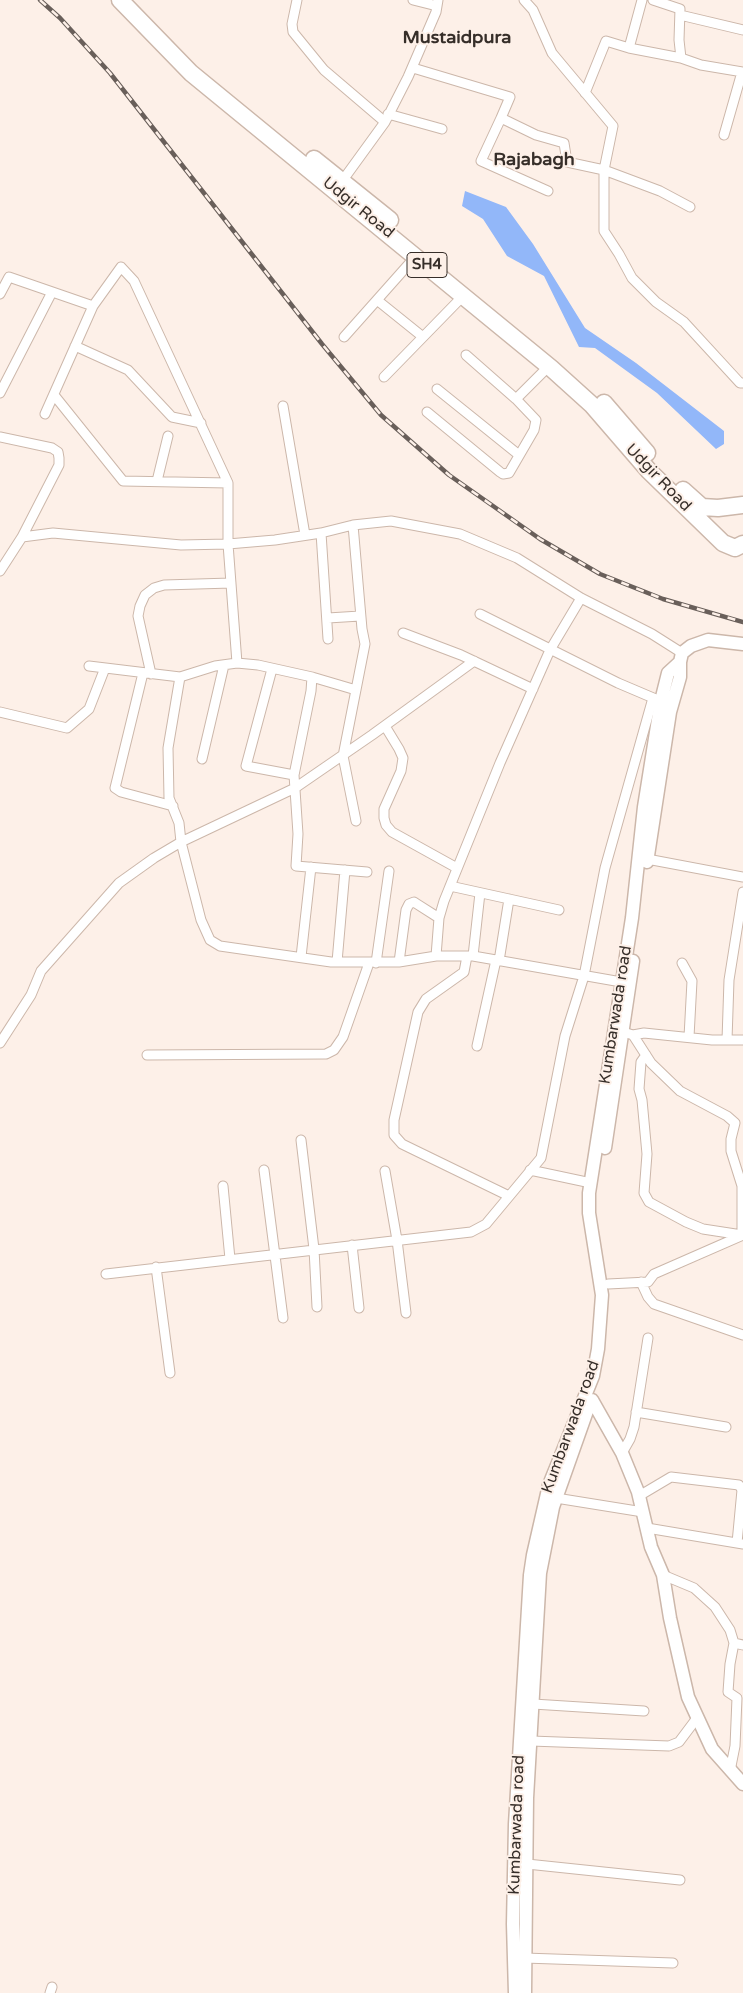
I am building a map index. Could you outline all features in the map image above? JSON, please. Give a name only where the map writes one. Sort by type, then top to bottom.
[{"type":"highway","name":"Udgir Road","points":[[120,0],[190,72],[338,185],[558,360],[599,397],[656,463],[697,503],[702,507],[710,508],[743,504]]},
{"type":"highway","name":"Udgir Road","points":[[134,0],[198,65],[338,185],[416,256],[592,405],[649,471],[723,543],[735,548],[743,544]]},
{"type":"street","points":[[297,0],[292,24],[293,32],[324,70],[387,118],[442,129]]},
{"type":"street","points":[[338,185],[387,118],[412,68],[436,12],[437,3],[413,0]]},
{"type":"street","points":[[524,0],[533,10],[552,53],[613,126],[604,170],[604,231],[632,278],[656,302],[684,322],[743,383]]},
{"type":"street","points":[[629,48],[642,0]]},
{"type":"street","points":[[653,0],[680,9],[679,40],[681,58]]},
{"type":"street","points":[[680,15],[743,30]]},
{"type":"street","points":[[585,93],[606,41],[629,48],[681,58],[701,65],[742,72],[724,135]]},
{"type":"street","points":[[412,68],[510,97],[481,161],[548,190]]},
{"type":"street","points":[[501,118],[536,135],[564,143],[566,162],[604,170],[660,191],[690,207]]},
{"type":"street","points":[[344,337],[416,256]]},
{"type":"street","points":[[45,414],[93,306],[121,267],[134,280],[228,483],[228,544],[237,663]]},
{"type":"street","points":[[0,294],[9,277],[93,306]]},
{"type":"street","points":[[0,393],[52,292]]},
{"type":"street","points":[[384,377],[464,295]]},
{"type":"street","points":[[377,300],[423,337]]},
{"type":"street","points":[[75,346],[128,370],[172,417],[200,423]]},
{"type":"street","points":[[427,412],[503,474],[509,473],[534,430],[536,420],[516,399],[466,355]]},
{"type":"street","points":[[516,399],[548,366]]},
{"type":"street","points":[[437,389],[519,455]]},
{"type":"street","points":[[54,395],[123,480],[228,483]]},
{"type":"street","points":[[283,406],[305,535]]},
{"type":"street","points":[[157,481],[168,436]]},
{"type":"street","points":[[0,437],[52,448],[58,452],[59,458],[58,465],[22,537],[0,571]]},
{"type":"street","points":[[22,537],[53,533],[181,545],[228,544],[321,533],[353,525],[391,521],[460,534],[518,558],[581,598],[652,634],[681,658]]},
{"type":"street","points":[[353,525],[360,616],[365,644],[343,756],[356,820]]},
{"type":"street","points":[[321,533],[328,639]]},
{"type":"street","points":[[172,806],[121,792],[115,788],[147,673],[138,616],[140,606],[145,595],[154,588],[170,584],[231,583]]},
{"type":"street","points":[[436,956],[439,918],[457,868],[500,763],[550,650],[581,598]]},
{"type":"street","points":[[106,1274],[476,1230],[486,1224],[541,1158],[565,1036],[584,976],[605,868],[657,699],[550,650],[480,614]]},
{"type":"street","points":[[328,618],[360,616]]},
{"type":"street","points":[[403,633],[474,661],[533,690]]},
{"type":"street","name":"Kumbarwada road","points":[[525,1993],[527,1798],[540,1573],[553,1507],[600,1378],[606,1349],[608,1284],[595,1208],[628,1034],[625,982],[657,699],[668,673],[690,646],[708,640],[743,644]]},
{"type":"street","name":"Kumbarwada road","points":[[515,1993],[513,1924],[515,1824],[529,1583],[533,1555],[549,1485],[592,1376],[598,1349],[602,1296],[588,1207],[670,712],[680,677],[681,658]]},
{"type":"street","points":[[0,1043],[31,995],[41,971],[112,891],[128,877],[154,858],[181,842],[295,788],[343,756],[474,661]]},
{"type":"street","points":[[89,666],[180,677],[215,666],[237,663],[258,665],[312,677],[356,690]]},
{"type":"street","points":[[202,759],[224,665]]},
{"type":"street","points":[[0,712],[67,728],[89,709],[105,668]]},
{"type":"street","points":[[272,669],[246,766],[294,775]]},
{"type":"street","points":[[180,677],[168,748],[170,798],[179,823],[181,842],[201,920],[210,940],[220,946],[337,962],[399,962],[436,956],[470,956],[625,982]]},
{"type":"street","points":[[312,677],[311,691],[294,775],[298,834],[296,866],[368,872]]},
{"type":"street","points":[[385,726],[400,749],[403,758],[401,771],[384,809],[386,825],[392,832],[457,868]]},
{"type":"street","points":[[647,859],[743,877]]},
{"type":"street","points":[[300,957],[311,867]]},
{"type":"street","points":[[337,962],[345,870]]},
{"type":"street","points":[[147,1054],[326,1054],[334,1050],[339,1045],[373,963],[389,871]]},
{"type":"street","points":[[450,886],[559,910]]},
{"type":"street","points":[[727,1040],[729,980],[743,892]]},
{"type":"street","points":[[480,893],[470,956],[464,972],[426,999],[418,1012],[394,1120],[394,1135],[402,1144],[509,1196]]},
{"type":"street","points":[[477,1046],[498,960],[509,899]]},
{"type":"street","points":[[399,962],[406,910],[409,904],[414,902],[439,918]]},
{"type":"street","points":[[682,963],[692,981],[689,1038]]},
{"type":"street","points":[[628,1034],[743,1040]]},
{"type":"street","points":[[628,1034],[642,1046],[646,1055],[662,1074],[680,1091],[727,1116],[739,1125],[731,1139],[731,1151],[742,1186],[743,1235]]},
{"type":"street","points":[[646,1055],[641,1062],[639,1089],[642,1100],[647,1154],[644,1193],[649,1202],[686,1222],[703,1229],[743,1235]]},
{"type":"street","points":[[301,1140],[314,1249],[317,1306]]},
{"type":"street","points":[[264,1170],[283,1318]]},
{"type":"street","points":[[530,1170],[591,1183]]},
{"type":"street","points":[[385,1171],[397,1240],[406,1313]]},
{"type":"street","points":[[223,1186],[230,1259]]},
{"type":"street","points":[[608,1284],[648,1282],[654,1274],[743,1235]]},
{"type":"street","points":[[352,1245],[359,1308]]},
{"type":"street","points":[[156,1267],[170,1373]]},
{"type":"street","points":[[641,1282],[654,1304],[743,1335]]},
{"type":"street","points":[[622,1454],[633,1431],[648,1338]]},
{"type":"street","points":[[592,1400],[622,1454],[639,1496],[651,1547],[663,1576],[670,1618],[688,1697],[712,1749],[743,1784]]},
{"type":"street","points":[[636,1412],[726,1427]]},
{"type":"street","points":[[639,1496],[671,1477],[740,1485],[742,1490],[740,1543],[646,1528]]},
{"type":"street","points":[[556,1498],[642,1512]]},
{"type":"street","points":[[663,1576],[694,1588],[715,1607],[739,1644],[730,1664],[728,1692],[737,1698],[736,1746],[732,1755],[730,1771]]},
{"type":"street","points":[[533,1704],[644,1711]]},
{"type":"street","points":[[530,1741],[669,1746],[678,1742],[698,1718]]},
{"type":"street","points":[[527,1864],[680,1880]]},
{"type":"street","points":[[524,1958],[672,1963]]},
{"type":"water","points":[[465,191],[506,207],[533,244],[585,328],[636,363],[724,431],[724,444],[716,449],[657,393],[595,348],[579,347],[544,276],[507,256],[483,219],[462,206]]},
{"type":"railway","points":[[40,0],[60,18],[110,73],[322,344],[381,415],[449,475],[540,539],[600,574],[663,599],[743,622]]},
{"type":"district","name":"Mustaidpura","points":[[457,38]]},
{"type":"district","name":"Rajabagh","points":[[534,160]]}]
